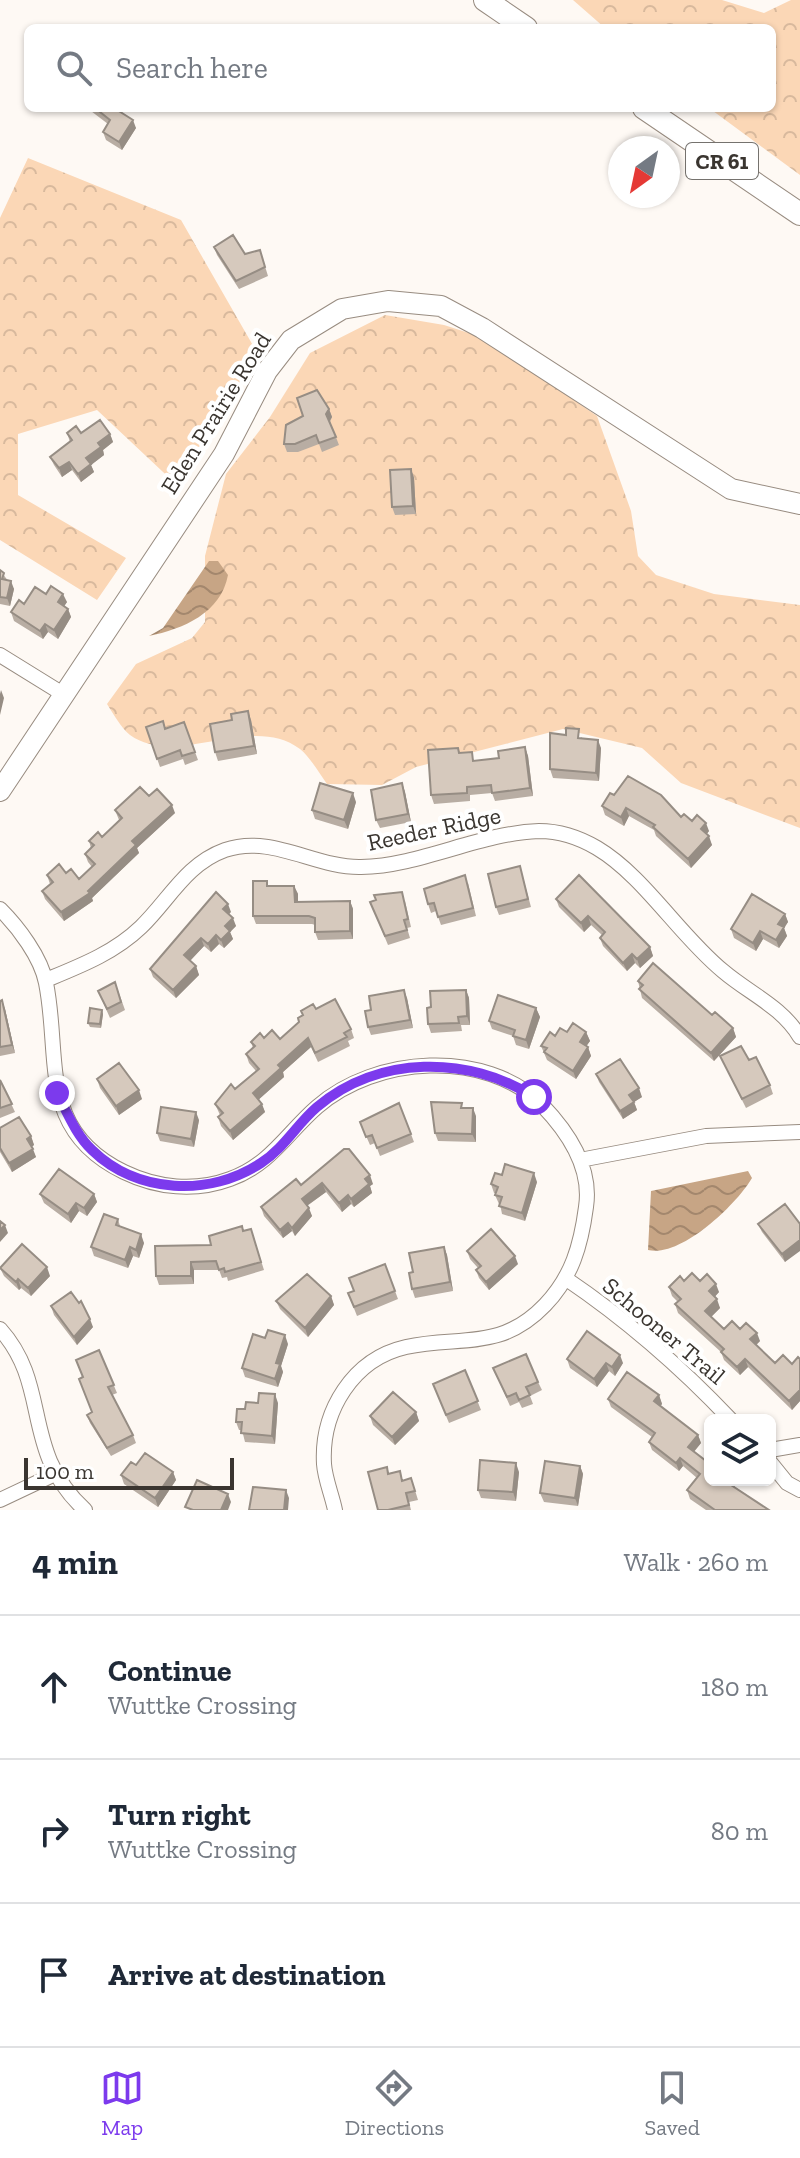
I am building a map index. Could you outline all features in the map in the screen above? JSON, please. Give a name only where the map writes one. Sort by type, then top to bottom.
[{"type":"main road","points":[[485,0],[520,24]]},
{"type":"main road","name":"CR 61","points":[[650,112],[800,214]]},
{"type":"street","name":"Eden Prairie Road","points":[[0,791],[224,454],[267,371],[291,340],[342,309],[388,301],[441,306],[482,328],[731,489],[800,504]]},
{"type":"street","points":[[0,655],[63,694]]},
{"type":"street","name":"Reeder Ridge","points":[[46,980],[119,945],[140,928],[178,881],[222,844],[255,845],[362,867],[507,834],[542,831],[572,836],[598,849],[620,866],[706,956],[767,1000],[800,1036]]},
{"type":"street","points":[[0,909],[26,940],[46,980],[53,1071],[67,1114],[91,1150],[110,1164],[149,1182],[191,1187],[229,1180],[248,1171],[283,1146],[316,1108],[336,1093],[360,1080],[408,1068],[461,1069],[508,1081],[534,1097],[561,1125],[580,1160],[587,1201],[582,1237],[565,1278],[537,1312],[515,1327],[491,1337],[409,1346],[385,1353],[351,1379],[325,1429],[324,1466],[335,1510]]},
{"type":"street","points":[[580,1160],[706,1136],[800,1132]]},
{"type":"street","name":"Schooner Trail","points":[[565,1278],[640,1332],[689,1375],[725,1414]]},
{"type":"street","points":[[0,1329],[27,1372],[40,1440],[55,1474],[85,1510]]},
{"type":"street","points":[[776,1449],[800,1445]]},
{"type":"street","points":[[776,1469],[787,1483],[800,1490]]},
{"type":"street","points":[[0,1500],[55,1474]]},
{"type":"green space","points":[[573,0],[722,0],[764,13],[791,0],[800,0],[800,175],[714,112],[776,112],[776,24],[600,24]]},
{"type":"green space","points":[[28,158],[181,220],[259,356],[179,487],[97,410],[18,434],[18,495],[126,558],[97,600],[0,540],[0,218]]},
{"type":"green space","points":[[385,315],[444,325],[506,345],[552,385],[597,416],[631,511],[638,556],[656,575],[714,594],[800,605],[800,828],[681,783],[642,748],[563,729],[416,767],[382,785],[327,784],[304,752],[281,739],[237,737],[170,746],[149,744],[123,728],[107,704],[136,664],[192,638],[205,622],[205,556],[226,474],[270,417],[310,353]]},
{"type":"water","points":[[209,561],[218,561],[228,575],[217,600],[187,624],[149,636],[163,628]]},
{"type":"water","points":[[748,1171],[752,1178],[745,1189],[707,1227],[676,1246],[648,1250],[651,1191]]},
{"type":"building","points":[[100,112],[120,112],[133,120],[119,142],[103,132],[110,120]]},
{"type":"building","points":[[233,235],[245,254],[260,250],[265,267],[236,281],[214,247]]},
{"type":"building","points":[[317,390],[329,409],[326,414],[336,437],[319,443],[316,435],[295,444],[284,444],[286,425],[303,416],[297,398]]},
{"type":"building","points":[[100,420],[110,434],[98,443],[101,447],[86,458],[91,464],[78,474],[69,462],[59,468],[50,457],[72,440],[67,433],[76,426],[81,433]]},
{"type":"building","points":[[411,469],[413,506],[392,507],[390,470]]},
{"type":"building","points":[[0,570],[4,573],[2,579],[11,581],[7,598],[0,597]]},
{"type":"building","points":[[51,586],[63,594],[58,602],[68,609],[54,630],[45,624],[40,631],[11,612],[19,600],[24,604],[35,587],[46,594]]},
{"type":"building","points":[[248,711],[254,746],[215,752],[210,724],[232,720],[231,714]]},
{"type":"building","points":[[163,721],[165,729],[184,722],[195,752],[182,756],[180,750],[157,759],[146,727]]},
{"type":"building","points":[[566,728],[579,729],[578,738],[598,740],[596,773],[550,769],[550,733],[566,735]]},
{"type":"building","points":[[525,747],[530,788],[492,793],[491,785],[467,787],[467,793],[431,795],[428,750],[458,748],[459,753],[472,752],[473,761],[499,758],[498,751]]},
{"type":"building","points":[[628,776],[661,795],[681,817],[684,814],[692,821],[697,815],[706,823],[701,829],[709,836],[688,859],[653,827],[655,825],[626,808],[621,817],[602,806],[610,793],[614,795]]},
{"type":"building","points":[[320,783],[353,793],[344,820],[312,810]]},
{"type":"building","points":[[402,783],[408,814],[376,820],[371,790]]},
{"type":"building","points":[[140,787],[149,796],[157,789],[172,805],[132,841],[136,845],[88,891],[90,893],[61,912],[42,891],[53,882],[47,875],[59,864],[66,873],[71,869],[79,879],[95,864],[85,854],[94,845],[89,841],[98,832],[102,837],[122,818],[115,810]]},
{"type":"building","points":[[520,866],[528,899],[496,907],[488,874]]},
{"type":"building","points":[[465,875],[473,908],[438,917],[434,903],[428,904],[424,889]]},
{"type":"building","points":[[579,875],[650,947],[637,959],[632,954],[623,963],[600,938],[605,932],[588,916],[581,923],[556,899]]},
{"type":"building","points":[[253,881],[267,881],[267,886],[294,886],[295,902],[350,901],[350,931],[315,932],[315,918],[309,916],[253,916]]},
{"type":"building","points":[[216,892],[228,904],[223,909],[233,918],[225,926],[230,931],[221,940],[216,935],[208,944],[201,938],[184,955],[196,966],[173,990],[150,969]]},
{"type":"building","points":[[402,892],[408,919],[404,920],[407,930],[385,936],[370,902],[376,900],[374,895]]},
{"type":"building","points":[[752,894],[785,914],[778,924],[784,927],[776,940],[760,931],[753,943],[731,929]]},
{"type":"building","points":[[653,963],[712,1015],[715,1012],[733,1028],[711,1053],[639,989],[643,985],[638,981]]},
{"type":"building","points":[[115,982],[121,1002],[107,1009],[98,991]]},
{"type":"building","points":[[404,990],[410,1020],[368,1027],[365,1011],[371,1010],[369,996]]},
{"type":"building","points":[[466,990],[467,1016],[458,1017],[459,1023],[428,1024],[430,991]]},
{"type":"building","points":[[498,995],[536,1008],[526,1040],[513,1036],[515,1030],[489,1021]]},
{"type":"building","points":[[335,999],[351,1029],[344,1033],[347,1037],[315,1053],[308,1038],[253,1093],[262,1104],[230,1131],[218,1117],[223,1113],[215,1104],[231,1084],[235,1089],[259,1069],[246,1054],[255,1046],[251,1042],[260,1033],[264,1038],[272,1030],[280,1039],[299,1022],[298,1018],[303,1015],[301,1011],[313,1004],[316,1009]]},
{"type":"building","points":[[0,1001],[12,1045],[0,1047]]},
{"type":"building","points":[[90,1008],[102,1010],[100,1024],[88,1023]]},
{"type":"building","points":[[573,1023],[586,1032],[580,1042],[588,1047],[573,1071],[544,1052],[547,1048],[541,1046],[550,1032],[555,1036],[560,1028],[567,1032]]},
{"type":"building","points":[[741,1046],[749,1060],[756,1057],[770,1085],[742,1099],[720,1056]]},
{"type":"building","points":[[620,1059],[639,1088],[629,1095],[634,1102],[620,1111],[596,1074]]},
{"type":"building","points":[[119,1063],[139,1090],[116,1106],[97,1079]]},
{"type":"building","points":[[0,1080],[12,1104],[0,1108]]},
{"type":"building","points":[[431,1102],[462,1103],[461,1108],[473,1108],[472,1134],[435,1133]]},
{"type":"building","points":[[399,1103],[411,1134],[377,1148],[372,1135],[366,1137],[360,1122]]},
{"type":"building","points":[[161,1107],[196,1112],[191,1139],[157,1133]]},
{"type":"building","points":[[19,1117],[31,1136],[27,1139],[33,1149],[9,1163],[0,1148],[0,1128]]},
{"type":"building","points":[[344,1149],[349,1149],[370,1175],[365,1179],[369,1184],[351,1199],[348,1195],[339,1203],[322,1183],[302,1199],[309,1208],[292,1228],[288,1223],[280,1230],[261,1207],[296,1179],[301,1185]]},
{"type":"building","points":[[505,1164],[534,1173],[522,1213],[499,1206],[502,1197],[495,1195],[498,1187],[491,1184],[495,1173],[502,1175]]},
{"type":"building","points":[[59,1169],[94,1194],[84,1208],[76,1203],[68,1214],[40,1194]]},
{"type":"building","points":[[785,1204],[800,1224],[800,1240],[782,1254],[758,1224]]},
{"type":"building","points":[[104,1214],[118,1219],[116,1225],[141,1234],[136,1250],[130,1247],[125,1260],[91,1247]]},
{"type":"building","points":[[242,1226],[243,1231],[251,1229],[261,1262],[225,1272],[224,1268],[219,1270],[216,1261],[191,1262],[191,1276],[156,1276],[155,1246],[211,1245],[209,1236]]},
{"type":"building","points":[[491,1229],[515,1256],[486,1282],[476,1270],[481,1266],[467,1251]]},
{"type":"building","points":[[22,1244],[47,1267],[28,1288],[0,1268]]},
{"type":"building","points":[[444,1247],[450,1282],[412,1289],[409,1273],[413,1272],[409,1253]]},
{"type":"building","points":[[385,1264],[395,1291],[354,1307],[348,1293],[354,1291],[349,1278]]},
{"type":"building","points":[[692,1273],[700,1281],[707,1274],[716,1284],[709,1291],[717,1299],[705,1311],[724,1329],[732,1321],[740,1329],[746,1323],[757,1333],[750,1339],[775,1363],[783,1355],[792,1364],[798,1357],[800,1359],[800,1390],[789,1401],[745,1359],[737,1367],[721,1352],[724,1349],[675,1304],[681,1299],[669,1287],[680,1276],[684,1281]]},
{"type":"building","points":[[307,1274],[331,1296],[305,1328],[276,1301]]},
{"type":"building","points":[[71,1292],[79,1303],[81,1301],[90,1319],[74,1337],[51,1306]]},
{"type":"building","points":[[268,1330],[285,1335],[276,1363],[280,1364],[275,1379],[242,1368],[253,1334],[265,1338]]},
{"type":"building","points":[[587,1331],[620,1355],[612,1367],[606,1363],[594,1379],[567,1359]]},
{"type":"building","points":[[99,1350],[114,1385],[108,1387],[133,1435],[107,1448],[87,1415],[92,1412],[79,1379],[83,1377],[76,1360]]},
{"type":"building","points":[[526,1354],[538,1382],[526,1387],[530,1395],[519,1400],[516,1393],[507,1397],[493,1368]]},
{"type":"building","points":[[465,1370],[478,1401],[446,1415],[433,1384]]},
{"type":"building","points":[[627,1372],[659,1395],[654,1401],[698,1435],[688,1447],[704,1459],[704,1486],[733,1486],[769,1510],[715,1510],[687,1490],[700,1474],[680,1458],[676,1463],[649,1442],[655,1433],[608,1399]]},
{"type":"building","points":[[393,1392],[416,1412],[392,1437],[370,1416]]},
{"type":"building","points":[[259,1393],[275,1394],[272,1436],[241,1433],[242,1422],[236,1422],[237,1409],[245,1409],[246,1402],[258,1403]]},
{"type":"building","points":[[145,1453],[173,1472],[155,1498],[121,1475],[131,1462],[136,1465]]},
{"type":"building","points":[[480,1460],[516,1463],[513,1492],[478,1490]]},
{"type":"building","points":[[545,1461],[580,1466],[575,1498],[540,1493]]},
{"type":"building","points":[[387,1467],[388,1474],[400,1471],[402,1481],[411,1478],[415,1491],[406,1493],[409,1505],[378,1510],[368,1472]]},
{"type":"building","points":[[197,1480],[228,1494],[221,1510],[185,1507]]},
{"type":"building","points":[[253,1487],[286,1490],[284,1510],[249,1510]]},
{"type":"route","points":[[57,1093],[79,1135],[91,1150],[110,1164],[149,1182],[191,1187],[229,1180],[248,1171],[283,1146],[316,1108],[336,1093],[360,1080],[390,1070],[443,1067],[486,1073],[508,1081],[534,1097]]}]
